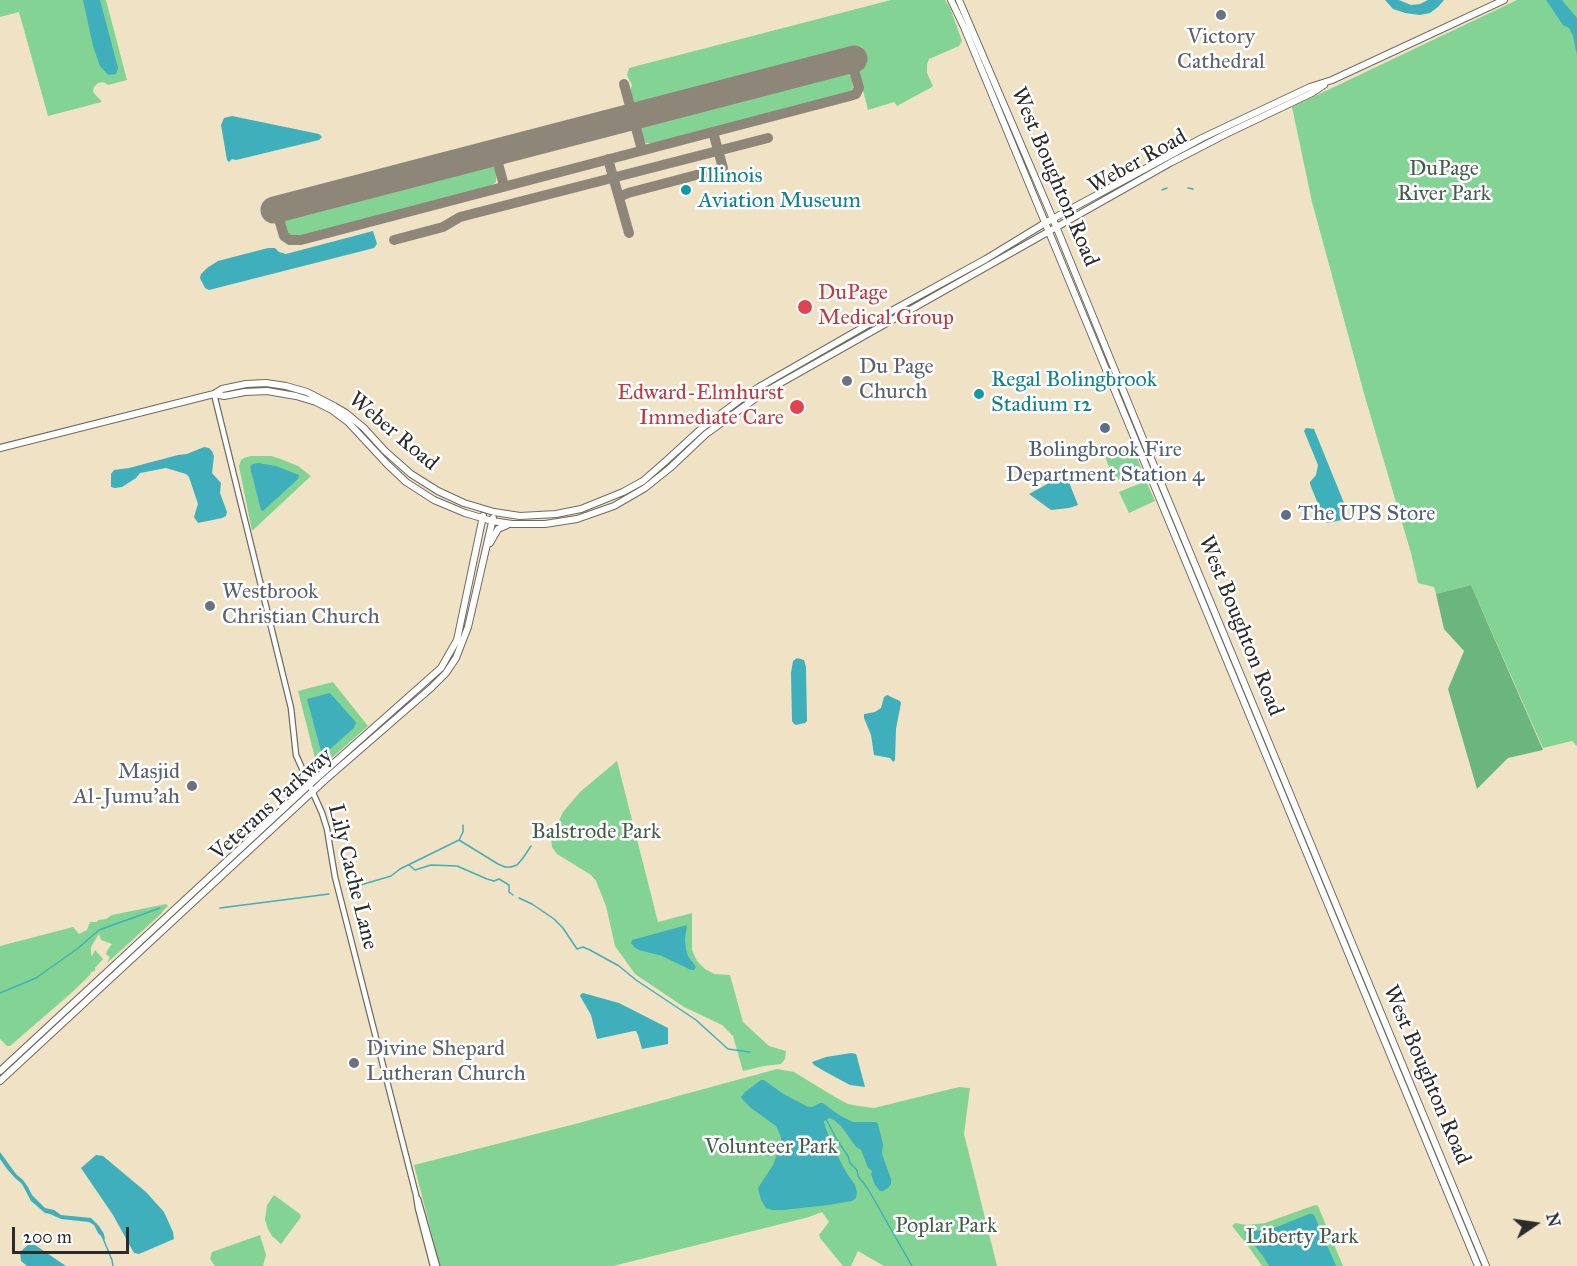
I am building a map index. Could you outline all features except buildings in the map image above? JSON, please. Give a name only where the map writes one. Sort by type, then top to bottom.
[{"type":"main road","name":"West Boughton Road","points":[[951,0],[1478,1266]]},
{"type":"main road","name":"West Boughton Road","points":[[959,0],[1057,227],[1486,1266]]},
{"type":"main road","name":"Weber Road","points":[[0,448],[213,394],[222,389],[256,383],[277,385],[307,392],[346,413],[398,463],[423,482],[450,497],[494,512],[520,516],[556,514],[588,507],[643,481],[702,428],[745,396],[1045,223],[1202,138],[1504,0]]},
{"type":"main road","name":"Weber Road","points":[[213,394],[224,396],[267,391],[316,402],[348,422],[387,465],[415,489],[450,508],[482,519],[512,524],[545,525],[577,519],[614,506],[635,495],[652,483],[706,434],[763,393],[1170,163],[1312,93],[1332,80]]},
{"type":"main road","points":[[956,284],[958,279],[974,269],[975,265]]},
{"type":"main road","name":"Veterans Parkway","points":[[0,1071],[309,785],[441,668],[457,640],[484,509]]},
{"type":"main road","name":"Veterans Parkway","points":[[0,1081],[312,792],[446,673],[463,642],[474,605],[494,512]]},
{"type":"main road","points":[[486,552],[498,529],[512,524]]},
{"type":"street","name":"Lily Cache Lane","points":[[213,394],[291,708],[297,755],[327,829],[335,877],[435,1266]]},
{"type":"green space","points":[[0,0],[106,0],[127,80],[108,85],[103,82],[98,83],[93,92],[102,102],[48,116],[19,12],[0,17]]},
{"type":"green space","points":[[891,0],[945,0],[962,41],[959,46],[929,59],[927,73],[932,87],[897,106],[894,102],[868,110],[857,67],[867,64],[862,47],[638,107],[634,102],[630,91],[632,85],[627,75],[629,68]]},
{"type":"green space","name":"DuPage River Park","points":[[1517,0],[1577,0],[1577,746],[1572,741],[1543,748],[1471,585],[1436,594],[1434,587],[1418,583],[1312,202],[1292,107]]},
{"type":"green space","points":[[847,69],[852,78],[853,89],[845,94],[655,143],[646,143],[641,135],[641,122]]},
{"type":"green space","points":[[491,161],[496,171],[496,182],[489,187],[299,237],[290,236],[284,226],[284,215]]},
{"type":"green space","points":[[1132,445],[1142,470],[1115,481],[1105,457]]},
{"type":"green space","points":[[251,456],[271,456],[281,459],[298,466],[311,476],[252,531],[239,466],[241,460]]},
{"type":"green space","points":[[1146,481],[1155,501],[1129,513],[1119,492]]},
{"type":"green space","points":[[1471,585],[1543,750],[1508,758],[1477,789],[1448,689],[1464,651],[1444,629],[1436,594]]},
{"type":"green space","points":[[333,682],[368,726],[318,770],[298,691]]},
{"type":"green space","name":"Balstrode Park","points":[[617,761],[658,922],[692,913],[692,950],[697,961],[714,974],[730,975],[743,1022],[769,1046],[786,1051],[785,1059],[781,1064],[743,1071],[733,1036],[722,1025],[684,1007],[635,974],[615,946],[606,906],[596,881],[591,875],[557,854],[552,847],[551,838],[563,812],[580,792]]},
{"type":"green space","points":[[166,904],[168,906],[162,913],[107,963],[110,957],[106,954],[112,944],[101,940],[99,934],[91,947],[91,954],[92,956],[95,950],[103,959],[95,971],[91,972],[69,995],[10,1046],[0,1039],[0,946],[73,927],[79,934],[87,930],[90,922]]},
{"type":"green space","name":"Volunteer Park","points":[[777,1069],[794,1072],[848,1104],[874,1108],[959,1087],[970,1088],[964,1134],[997,1266],[884,1266],[858,1251],[851,1266],[843,1266],[820,1238],[819,1235],[829,1222],[822,1212],[613,1266],[440,1266],[414,1165]]},
{"type":"green space","points":[[274,1195],[301,1217],[281,1244],[272,1236],[265,1220],[267,1205]]},
{"type":"green space","name":"Liberty Park","points":[[1315,1205],[1318,1206],[1343,1266],[1262,1266],[1232,1226],[1235,1223],[1247,1225],[1265,1223]]},
{"type":"green space","points":[[260,1235],[266,1255],[263,1266],[215,1266],[210,1259],[212,1252]]},
{"type":"water","points":[[83,0],[100,0],[118,68],[116,74],[108,75],[100,66]]},
{"type":"water","points":[[1385,0],[1399,0],[1411,5],[1428,0],[1444,0],[1430,13],[1420,15],[1393,9]]},
{"type":"water","points":[[1546,0],[1562,0],[1577,18],[1577,55],[1569,28],[1563,25]]},
{"type":"water","points":[[232,116],[319,134],[322,137],[319,140],[236,160],[232,159],[229,162],[221,125],[224,118]]},
{"type":"water","points":[[373,231],[377,244],[374,248],[209,290],[205,288],[200,278],[207,268],[218,261],[268,248],[275,248],[286,254]]},
{"type":"water","points":[[1306,428],[1314,429],[1344,503],[1345,519],[1329,523],[1321,521],[1320,509],[1310,484],[1316,475],[1318,465],[1304,431]]},
{"type":"water","points":[[204,447],[212,451],[214,456],[212,473],[221,483],[220,493],[227,512],[222,518],[198,523],[194,517],[198,504],[189,477],[166,468],[140,473],[122,487],[111,487],[111,474],[114,470],[187,454]]},
{"type":"water","points":[[258,463],[276,466],[299,475],[298,479],[263,511],[250,467]]},
{"type":"water","points":[[1064,475],[1067,477],[1078,505],[1051,510],[1029,494],[1060,477]]},
{"type":"water","points":[[797,658],[804,660],[806,667],[807,721],[796,725],[792,721],[791,673],[793,661]]},
{"type":"water","points":[[330,693],[356,723],[354,728],[322,755],[307,699]]},
{"type":"water","points":[[887,695],[901,703],[893,762],[890,758],[874,755],[871,735],[864,718],[864,714],[881,708],[884,697]]},
{"type":"water","points":[[687,925],[686,949],[696,967],[694,970],[662,956],[639,950],[631,943],[632,940]]},
{"type":"water","points":[[583,993],[619,1003],[668,1028],[668,1044],[642,1049],[636,1031],[597,1039],[591,1015],[580,996]]},
{"type":"water","points":[[856,1054],[865,1087],[850,1085],[812,1062],[826,1057]]},
{"type":"water","points":[[761,1080],[808,1107],[823,1103],[853,1122],[876,1122],[883,1144],[882,1154],[891,1179],[888,1188],[880,1191],[875,1185],[872,1171],[868,1168],[861,1150],[856,1147],[841,1126],[830,1118],[824,1121],[825,1126],[833,1147],[855,1185],[856,1198],[852,1201],[829,1205],[783,1210],[766,1208],[758,1188],[773,1165],[781,1144],[781,1137],[776,1126],[751,1108],[741,1097]]},
{"type":"water","points":[[0,1152],[32,1195],[45,1208],[61,1215],[91,1218],[99,1226],[105,1240],[89,1222],[61,1219],[45,1213],[31,1201],[22,1184],[7,1169],[0,1159]]},
{"type":"water","points":[[96,1155],[103,1156],[146,1192],[164,1212],[174,1239],[139,1254],[134,1253],[113,1215],[81,1168]]},
{"type":"water","name":"Liberty Park","points":[[1309,1214],[1315,1217],[1336,1266],[1269,1266],[1245,1232],[1269,1230]]},
{"type":"water","points":[[28,1245],[35,1245],[66,1266],[27,1266],[21,1261],[20,1252]]},
{"type":"waterway","points":[[1162,190],[1167,188]]},
{"type":"waterway","points":[[1188,188],[1193,189]]},
{"type":"waterway","points":[[347,889],[391,876],[400,869],[459,840],[463,832],[463,825]]},
{"type":"waterway","points":[[459,840],[505,867],[517,865],[531,846]]},
{"type":"waterway","points":[[409,865],[415,870],[431,865],[457,866],[487,879],[494,881],[499,879],[509,885],[509,892],[513,895]]},
{"type":"waterway","points":[[220,908],[329,894]]},
{"type":"waterway","points":[[519,898],[554,919],[577,949],[583,947],[619,966],[696,1020],[728,1049],[750,1052]]},
{"type":"waterway","points":[[0,993],[36,978],[99,930],[160,908]]},
{"type":"waterway","points":[[826,1119],[912,1266]]},
{"type":"waterway","points":[[102,1236],[113,1266]]},
{"type":"taxiway","points":[[276,209],[284,236],[290,240],[301,240],[850,96],[856,94],[859,88],[851,59]]},
{"type":"taxiway","points":[[624,84],[642,150]]},
{"type":"taxiway","points":[[619,197],[723,168],[713,132]]},
{"type":"taxiway","points":[[394,240],[443,227],[460,217],[768,138]]},
{"type":"taxiway","points":[[495,152],[504,186]]},
{"type":"taxiway","points":[[608,159],[629,233]]},
{"type":"runway","points":[[274,210],[854,59]]},
{"type":"place","name":"Victory Cathedral","points":[[1221,15]]},
{"type":"place","name":"Illinois Aviation Museum","points":[[686,190]]},
{"type":"place","name":"DuPage Medical Group","points":[[805,307]]},
{"type":"place","name":"Du Page Church","points":[[847,381]]},
{"type":"place","name":"Regal Bolingbrook Stadium 12","points":[[979,394]]},
{"type":"place","name":"Edward-Elmhurst Immediate Care","points":[[797,407]]},
{"type":"place","name":"Bolingbrook Fire Department Station 4","points":[[1105,428]]},
{"type":"place","name":"The UPS Store","points":[[1286,515]]},
{"type":"place","name":"Westbrook Christian Church","points":[[210,606]]},
{"type":"place","name":"Masjid Al-Jumu'ah","points":[[192,786]]},
{"type":"place","name":"Divine Shepard Lutheran Church","points":[[354,1063]]},
{"type":"park label","name":"Poplar Park","points":[[946,1227]]}]
